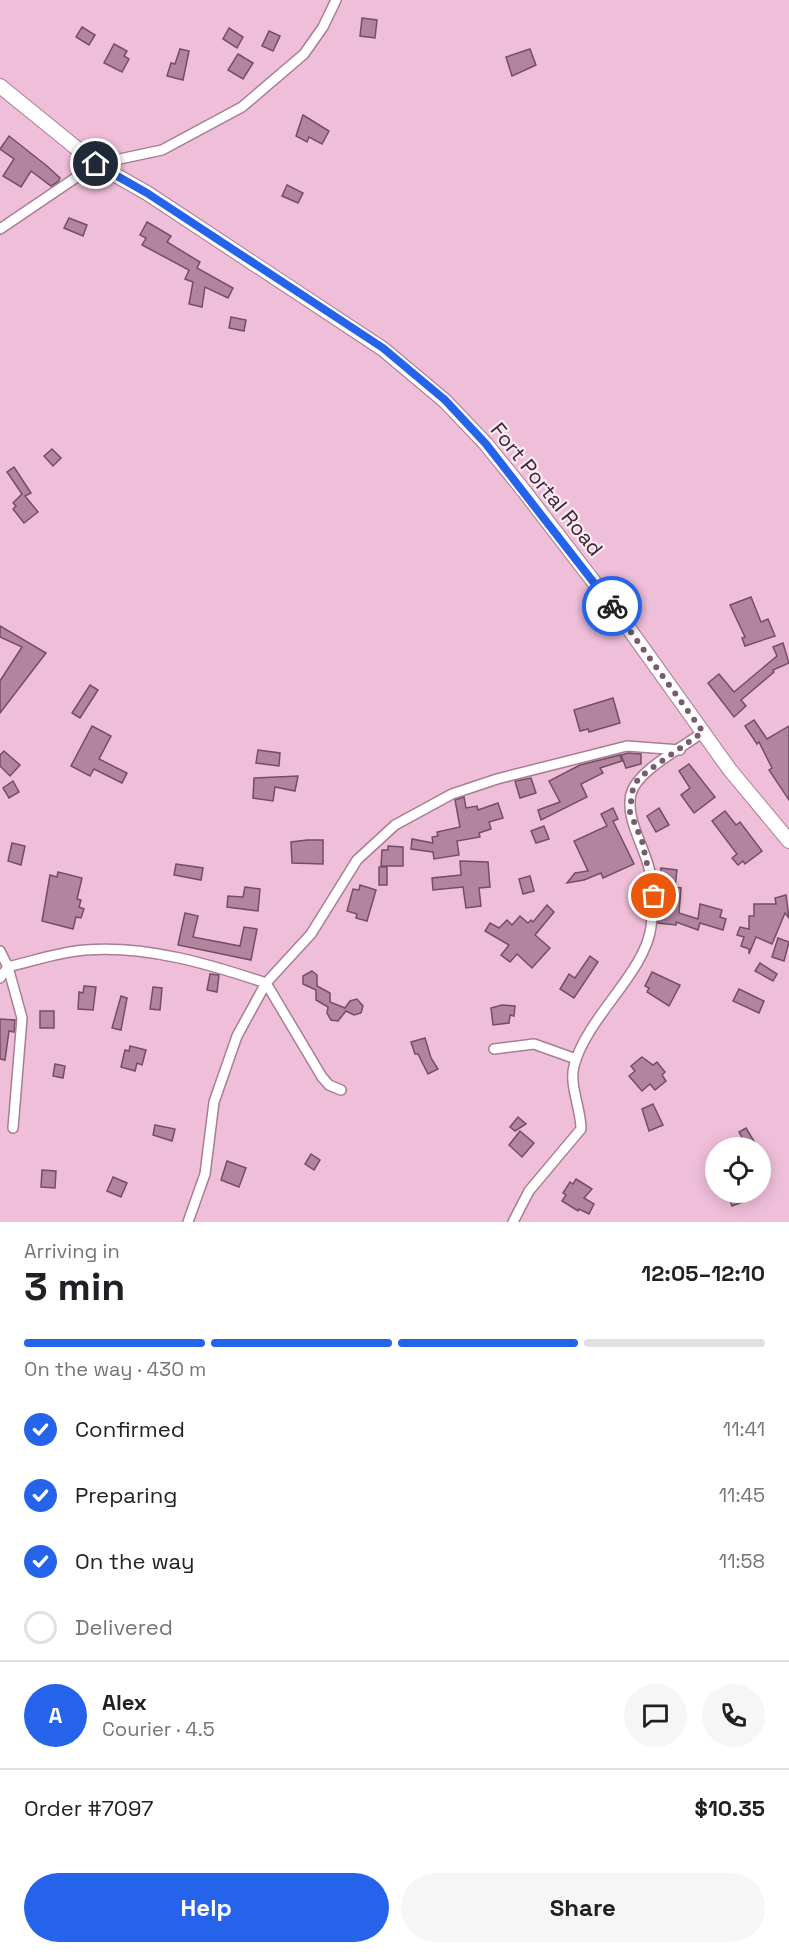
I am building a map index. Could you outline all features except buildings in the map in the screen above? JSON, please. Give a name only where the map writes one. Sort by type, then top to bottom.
[{"type":"main road","name":"Fort Portal Road","points":[[0,86],[96,164],[147,193],[383,348],[445,400],[486,444],[524,491],[617,612],[730,770],[789,841]]},
{"type":"street","points":[[0,229],[96,164],[162,150],[242,107],[304,54],[323,27],[336,0]]},
{"type":"street","points":[[513,1222],[529,1191],[581,1129],[573,1076],[576,1059],[592,1027],[636,963],[650,931],[654,896],[651,873],[630,812],[632,792],[638,779],[703,732]]},
{"type":"street","points":[[188,1222],[205,1174],[214,1102],[224,1069],[247,1017],[266,983],[311,934],[357,860],[395,825],[452,794],[627,746],[680,750]]},
{"type":"street","points":[[0,978],[8,968],[85,950],[120,950],[176,957],[266,983],[322,1077],[330,1085],[341,1090]]},
{"type":"street","points":[[0,951],[8,968],[22,1018],[13,1128]]},
{"type":"street","points":[[494,1049],[534,1044],[576,1059]]},
{"type":"way so far","points":[[612,606],[703,732],[638,779],[632,792],[630,812],[642,841],[651,873],[654,896]]},
{"type":"route","points":[[96,164],[147,193],[383,348],[445,400],[486,444],[612,606]]}]
